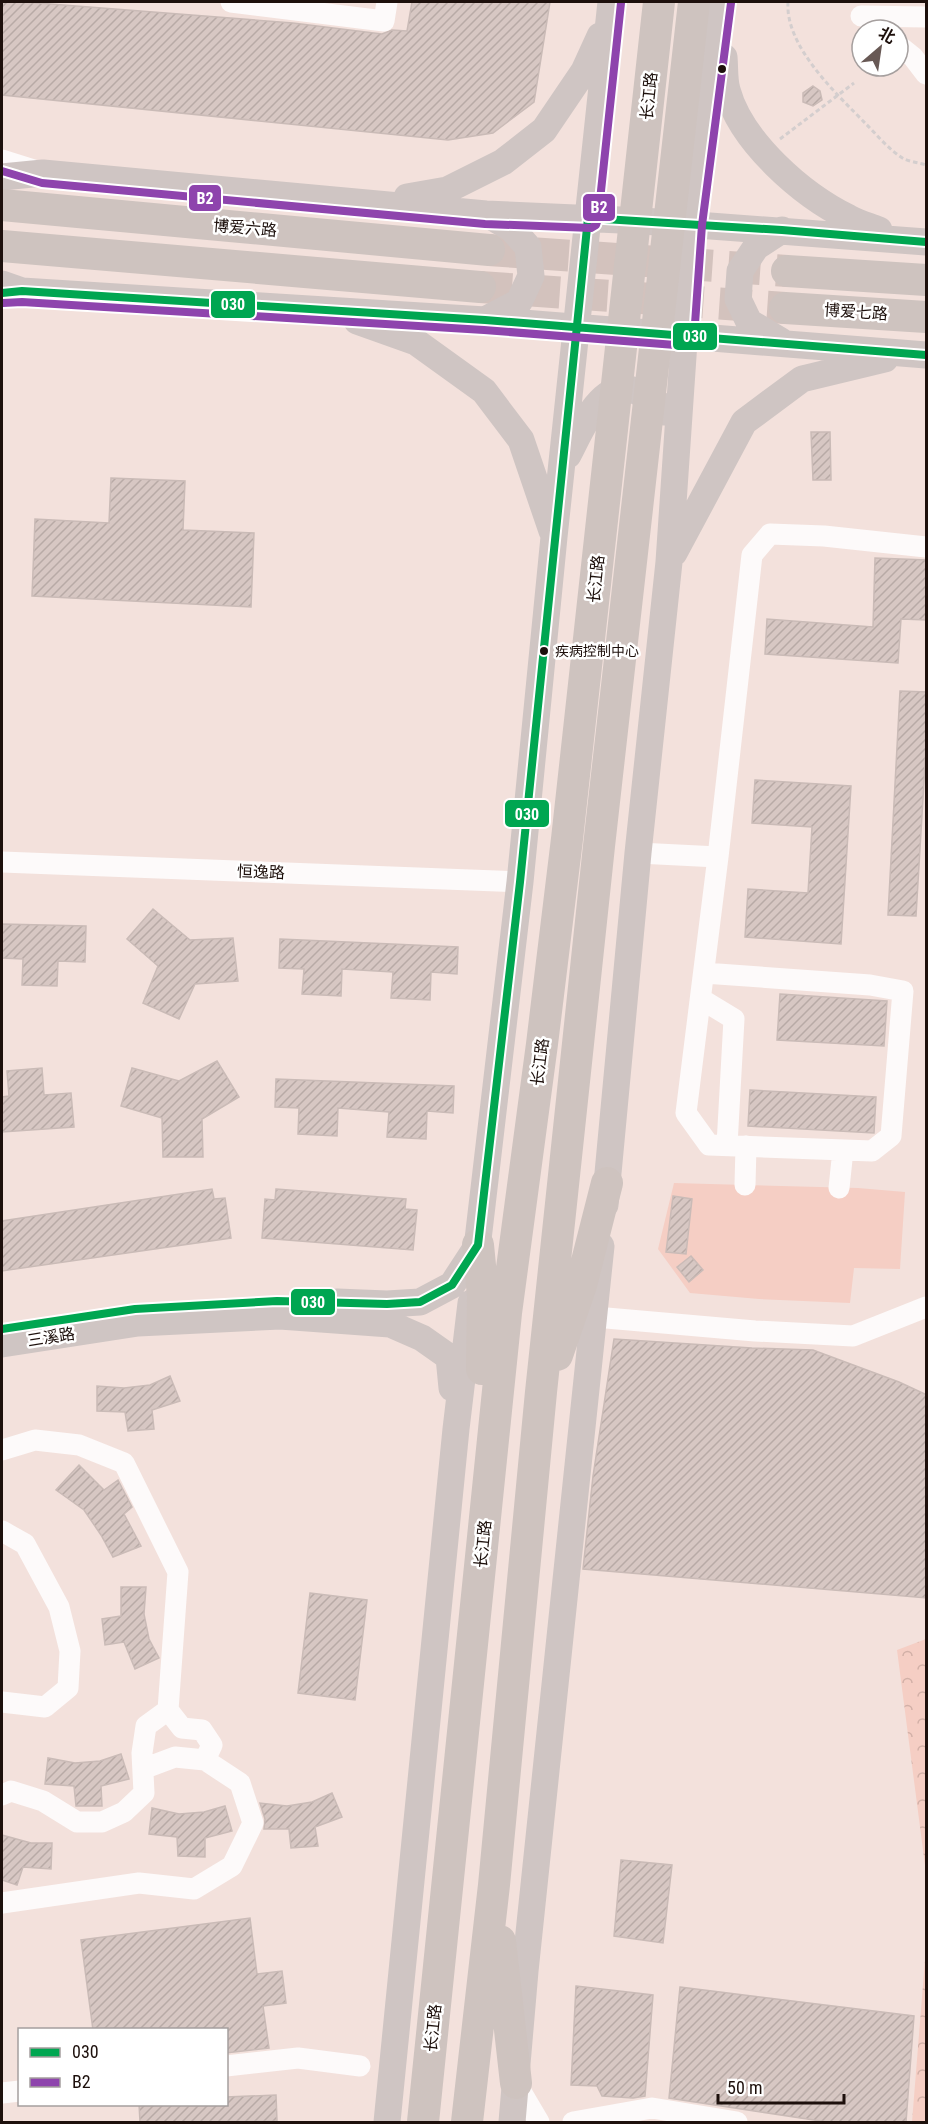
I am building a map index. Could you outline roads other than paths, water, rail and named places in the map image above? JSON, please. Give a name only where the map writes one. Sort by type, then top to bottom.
[{"type":"highway","name":"长江路","points":[[423,2122],[506,1313],[567,839],[659,2]]},
{"type":"highway","name":"长江路","points":[[467,2122],[494,1885],[542,1392],[599,846],[712,2]]},
{"type":"highway","name":"博爱六路","points":[[2,205],[489,250]]},
{"type":"highway","points":[[2,246],[480,287]]},
{"type":"highway","points":[[787,271],[927,280]]},
{"type":"highway","name":"博爱七路","points":[[785,308],[927,317]]},
{"type":"highway","points":[[542,1392],[564,1340],[581,1285],[607,1183]]},
{"type":"highway","points":[[478,1245],[483,1296],[482,1367],[477,1417],[478,1465],[488,1495]]},
{"type":"highway","points":[[494,1885],[516,2083]]},
{"type":"main road","points":[[712,2],[726,89],[742,127],[792,181],[849,218],[917,241]]},
{"type":"main road","points":[[512,2122],[528,1947],[595,1317],[638,853],[669,562],[692,224],[712,2]]},
{"type":"main road","points":[[372,203],[447,190],[503,162],[544,130],[584,71],[610,9]]},
{"type":"main road","points":[[387,2122],[456,1429],[520,882],[610,9]]},
{"type":"main road","points":[[2,177],[43,173],[486,214],[692,224],[917,241]]},
{"type":"main road","points":[[485,320],[519,302],[531,276],[528,247],[512,229],[486,214]]},
{"type":"main road","points":[[782,230],[756,247],[740,271],[738,299],[749,322],[784,344]]},
{"type":"main road","points":[[8,289],[485,320],[917,354]]},
{"type":"main road","points":[[327,311],[416,342],[484,391],[520,440],[554,537]]},
{"type":"main road","points":[[669,562],[744,422],[802,379],[917,354]]},
{"type":"main road","points":[[561,469],[589,416],[604,396],[627,389],[639,392],[663,407],[674,490]]},
{"type":"main road","name":"三溪路","points":[[2,1329],[135,1309],[277,1300],[387,1304],[420,1302],[452,1285],[478,1245]]},
{"type":"main road","name":"三溪路","points":[[2,1344],[138,1323],[280,1316],[390,1324],[422,1338],[449,1357],[456,1429]]},
{"type":"street","points":[[231,2],[384,21],[387,2]]},
{"type":"street","points":[[862,9],[927,17]]},
{"type":"street","points":[[912,53],[927,74]]},
{"type":"street","points":[[2,160],[43,173]]},
{"type":"street","points":[[704,973],[870,985],[903,991],[891,1136],[872,1151],[709,1145],[686,1113],[752,555],[770,534],[824,536],[927,547]]},
{"type":"street","points":[[638,853],[718,857]]},
{"type":"street","name":"恒逸路","points":[[2,862],[520,882]]},
{"type":"street","points":[[701,999],[734,1019],[736,1146],[745,1185]]},
{"type":"street","points":[[839,1188],[843,1150]]},
{"type":"street","points":[[595,1317],[853,1336],[927,1307]]},
{"type":"street","points":[[2,1450],[35,1440],[79,1445],[124,1463],[178,1572],[168,1710],[182,1728],[202,1730],[212,1745],[206,1760]]},
{"type":"street","points":[[2,1530],[26,1544],[58,1606],[70,1651],[68,1688],[45,1707],[2,1702]]},
{"type":"street","points":[[2,1795],[11,1791],[43,1802],[77,1822],[102,1822],[124,1812],[144,1793],[142,1752],[146,1726],[168,1710]]},
{"type":"street","points":[[2,1904],[139,1883],[194,1889],[232,1866],[253,1823],[240,1783],[206,1760],[175,1757],[143,1769]]},
{"type":"street","points":[[228,2066],[298,2058],[360,2066]]},
{"type":"street","points":[[516,2083],[539,2122]]},
{"type":"street","points":[[2,2093],[18,2091]]},
{"type":"street","points":[[573,2122],[652,2108],[737,2122]]},
{"type":"tunnel","points":[[489,250],[787,271]]},
{"type":"tunnel","points":[[480,287],[785,308]]},
{"type":"place","name":"疾病控制中心","points":[[544,651]]}]
